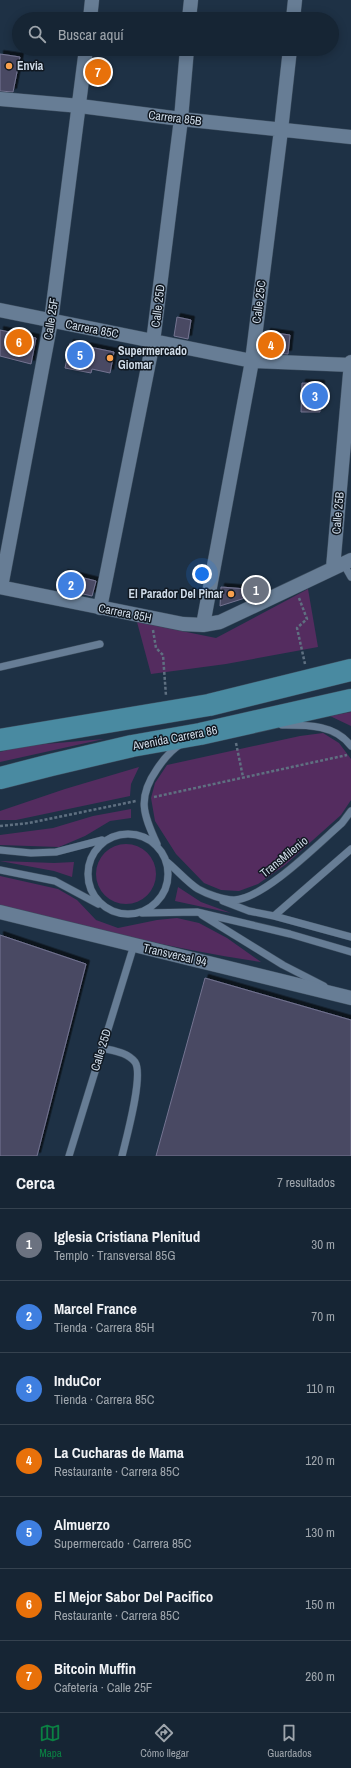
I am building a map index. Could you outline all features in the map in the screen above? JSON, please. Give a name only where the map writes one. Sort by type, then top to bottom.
[{"type":"main road","points":[[4,738],[210,705],[351,670]]},
{"type":"main road","name":"Avenida Carrera 86","points":[[0,778],[132,746],[200,734],[351,700]]},
{"type":"street","points":[[91,12],[92,0]]},
{"type":"street","points":[[190,12],[191,0]]},
{"type":"street","points":[[294,12],[295,0]]},
{"type":"street","name":"Calle 25F","points":[[1,587],[51,321],[85,56]]},
{"type":"street","name":"Calle 25D","points":[[100,608],[153,342],[181,119],[186,56]]},
{"type":"street","name":"Calle 25C","points":[[203,625],[252,361],[289,56]]},
{"type":"street","name":"Carrera 85B","points":[[0,99],[80,106],[181,119],[351,137]]},
{"type":"street","name":"Carrera 85C","points":[[0,310],[252,361],[351,364]]},
{"type":"street","name":"Calle 25B","points":[[342,564],[351,364]]},
{"type":"street","name":"Carrera 85H","points":[[1,587],[151,618],[183,624],[203,625],[220,622],[342,564]]},
{"type":"street","name":"Transversal 94","points":[[0,912],[347,997]]},
{"type":"lane","points":[[342,564],[351,577]]},
{"type":"lane","points":[[0,667],[100,644]]},
{"type":"lane","points":[[235,726],[312,725],[332,731],[348,741],[351,746]]},
{"type":"lane","points":[[140,913],[152,907],[161,898],[166,886],[168,874],[166,861],[149,827],[144,807],[144,799],[148,782],[162,761],[177,746],[200,734]]},
{"type":"lane","name":"TransMilenio","points":[[198,889],[234,900],[252,895],[275,881],[342,823],[351,812]]},
{"type":"lane","points":[[0,850],[31,853],[56,852],[86,846],[123,833],[137,834],[150,840],[160,850]]},
{"type":"lane","points":[[104,907],[94,897],[88,884],[87,870],[90,857],[98,845],[109,837]]},
{"type":"lane","points":[[274,916],[351,849]]},
{"type":"lane","name":"TransMilenio","points":[[166,861],[198,889],[214,898],[232,905],[351,937]]},
{"type":"lane","points":[[0,870],[55,881],[115,913],[128,915],[140,913],[197,912],[290,934],[351,952]]},
{"type":"lane","points":[[197,912],[282,965],[347,997]]},
{"type":"lane","name":"Calle 25D","points":[[69,1156],[134,945]]},
{"type":"lane","points":[[102,1048],[126,1054],[136,1063],[138,1079],[122,1156]]},
{"type":"path","points":[[295,587],[307,619],[297,628],[305,664]]},
{"type":"path","points":[[151,618],[156,648],[163,655],[166,696]]},
{"type":"path","points":[[298,666],[312,663]]},
{"type":"path","points":[[158,697],[174,694]]},
{"type":"path","points":[[235,726],[243,777]]},
{"type":"path","points":[[0,826],[29,823],[351,754]]},
{"type":"shaded area","points":[[308,589],[318,647],[226,664],[151,674],[137,622],[216,638]]},
{"type":"shaded area","points":[[351,712],[351,726],[330,716]]},
{"type":"shaded area","points":[[323,733],[339,743],[351,759],[351,800],[341,815],[285,865],[258,884],[239,891],[221,890],[204,883],[176,854],[155,821],[151,798],[155,783],[167,765],[300,736]]},
{"type":"shaded area","points":[[104,739],[0,762],[0,752],[22,746]]},
{"type":"shaded area","points":[[139,767],[131,784],[130,796],[16,820],[0,820],[0,811],[65,789]]},
{"type":"shaded area","points":[[131,809],[131,818],[110,821],[85,836],[59,847],[0,845],[0,835],[53,828],[93,816]]},
{"type":"shaded area","points":[[126,844],[142,849],[147,853],[151,858],[156,874],[151,890],[147,895],[142,899],[126,904],[110,899],[105,895],[101,890],[96,874],[101,858],[105,853],[110,849]]},
{"type":"shaded area","points":[[0,861],[54,863],[74,862],[72,877],[54,871]]},
{"type":"shaded area","points":[[0,876],[58,889],[77,900],[96,920],[118,928],[157,920],[177,918],[199,923],[227,938],[261,962],[162,944],[0,905]]},
{"type":"shaded area","points":[[178,887],[201,902],[231,913],[175,901]]},
{"type":"building","name":"Envia","points":[[0,54],[20,57],[13,92],[0,91]]},
{"type":"building","points":[[177,317],[191,320],[188,339],[174,336]]},
{"type":"building","points":[[0,330],[36,338],[31,364],[0,356]]},
{"type":"building","points":[[267,332],[290,335],[288,354],[264,353]]},
{"type":"building","points":[[70,343],[114,352],[110,373],[92,369],[91,373],[65,368]]},
{"type":"building","points":[[302,383],[321,384],[320,412],[301,412]]},
{"type":"building","points":[[64,573],[96,581],[92,596],[61,589]]},
{"type":"building","points":[[221,587],[246,589],[245,598],[220,606]]},
{"type":"building","points":[[0,935],[86,964],[37,1156],[0,1156]]},
{"type":"building","points":[[205,978],[351,1020],[351,1156],[156,1156]]},
{"type":"place","name":"Envia","points":[[9,66]]},
{"type":"place","name":"Bitcoin Muffin","points":[[98,72]]},
{"type":"place","name":"El Mejor Sabor Del Pacifico","points":[[19,342]]},
{"type":"place","name":"La Cucharas de Mama","points":[[271,345]]},
{"type":"place","name":"Almuerzo","points":[[80,355]]},
{"type":"place","name":"Supermercado Giomar","points":[[110,358]]},
{"type":"place","name":"InduCor","points":[[315,396]]},
{"type":"place","name":"Marcel France","points":[[71,585]]},
{"type":"place","name":"Iglesia Cristiana Plenitud","points":[[256,590]]},
{"type":"place","name":"El Parador Del Pinar","points":[[231,594]]}]
